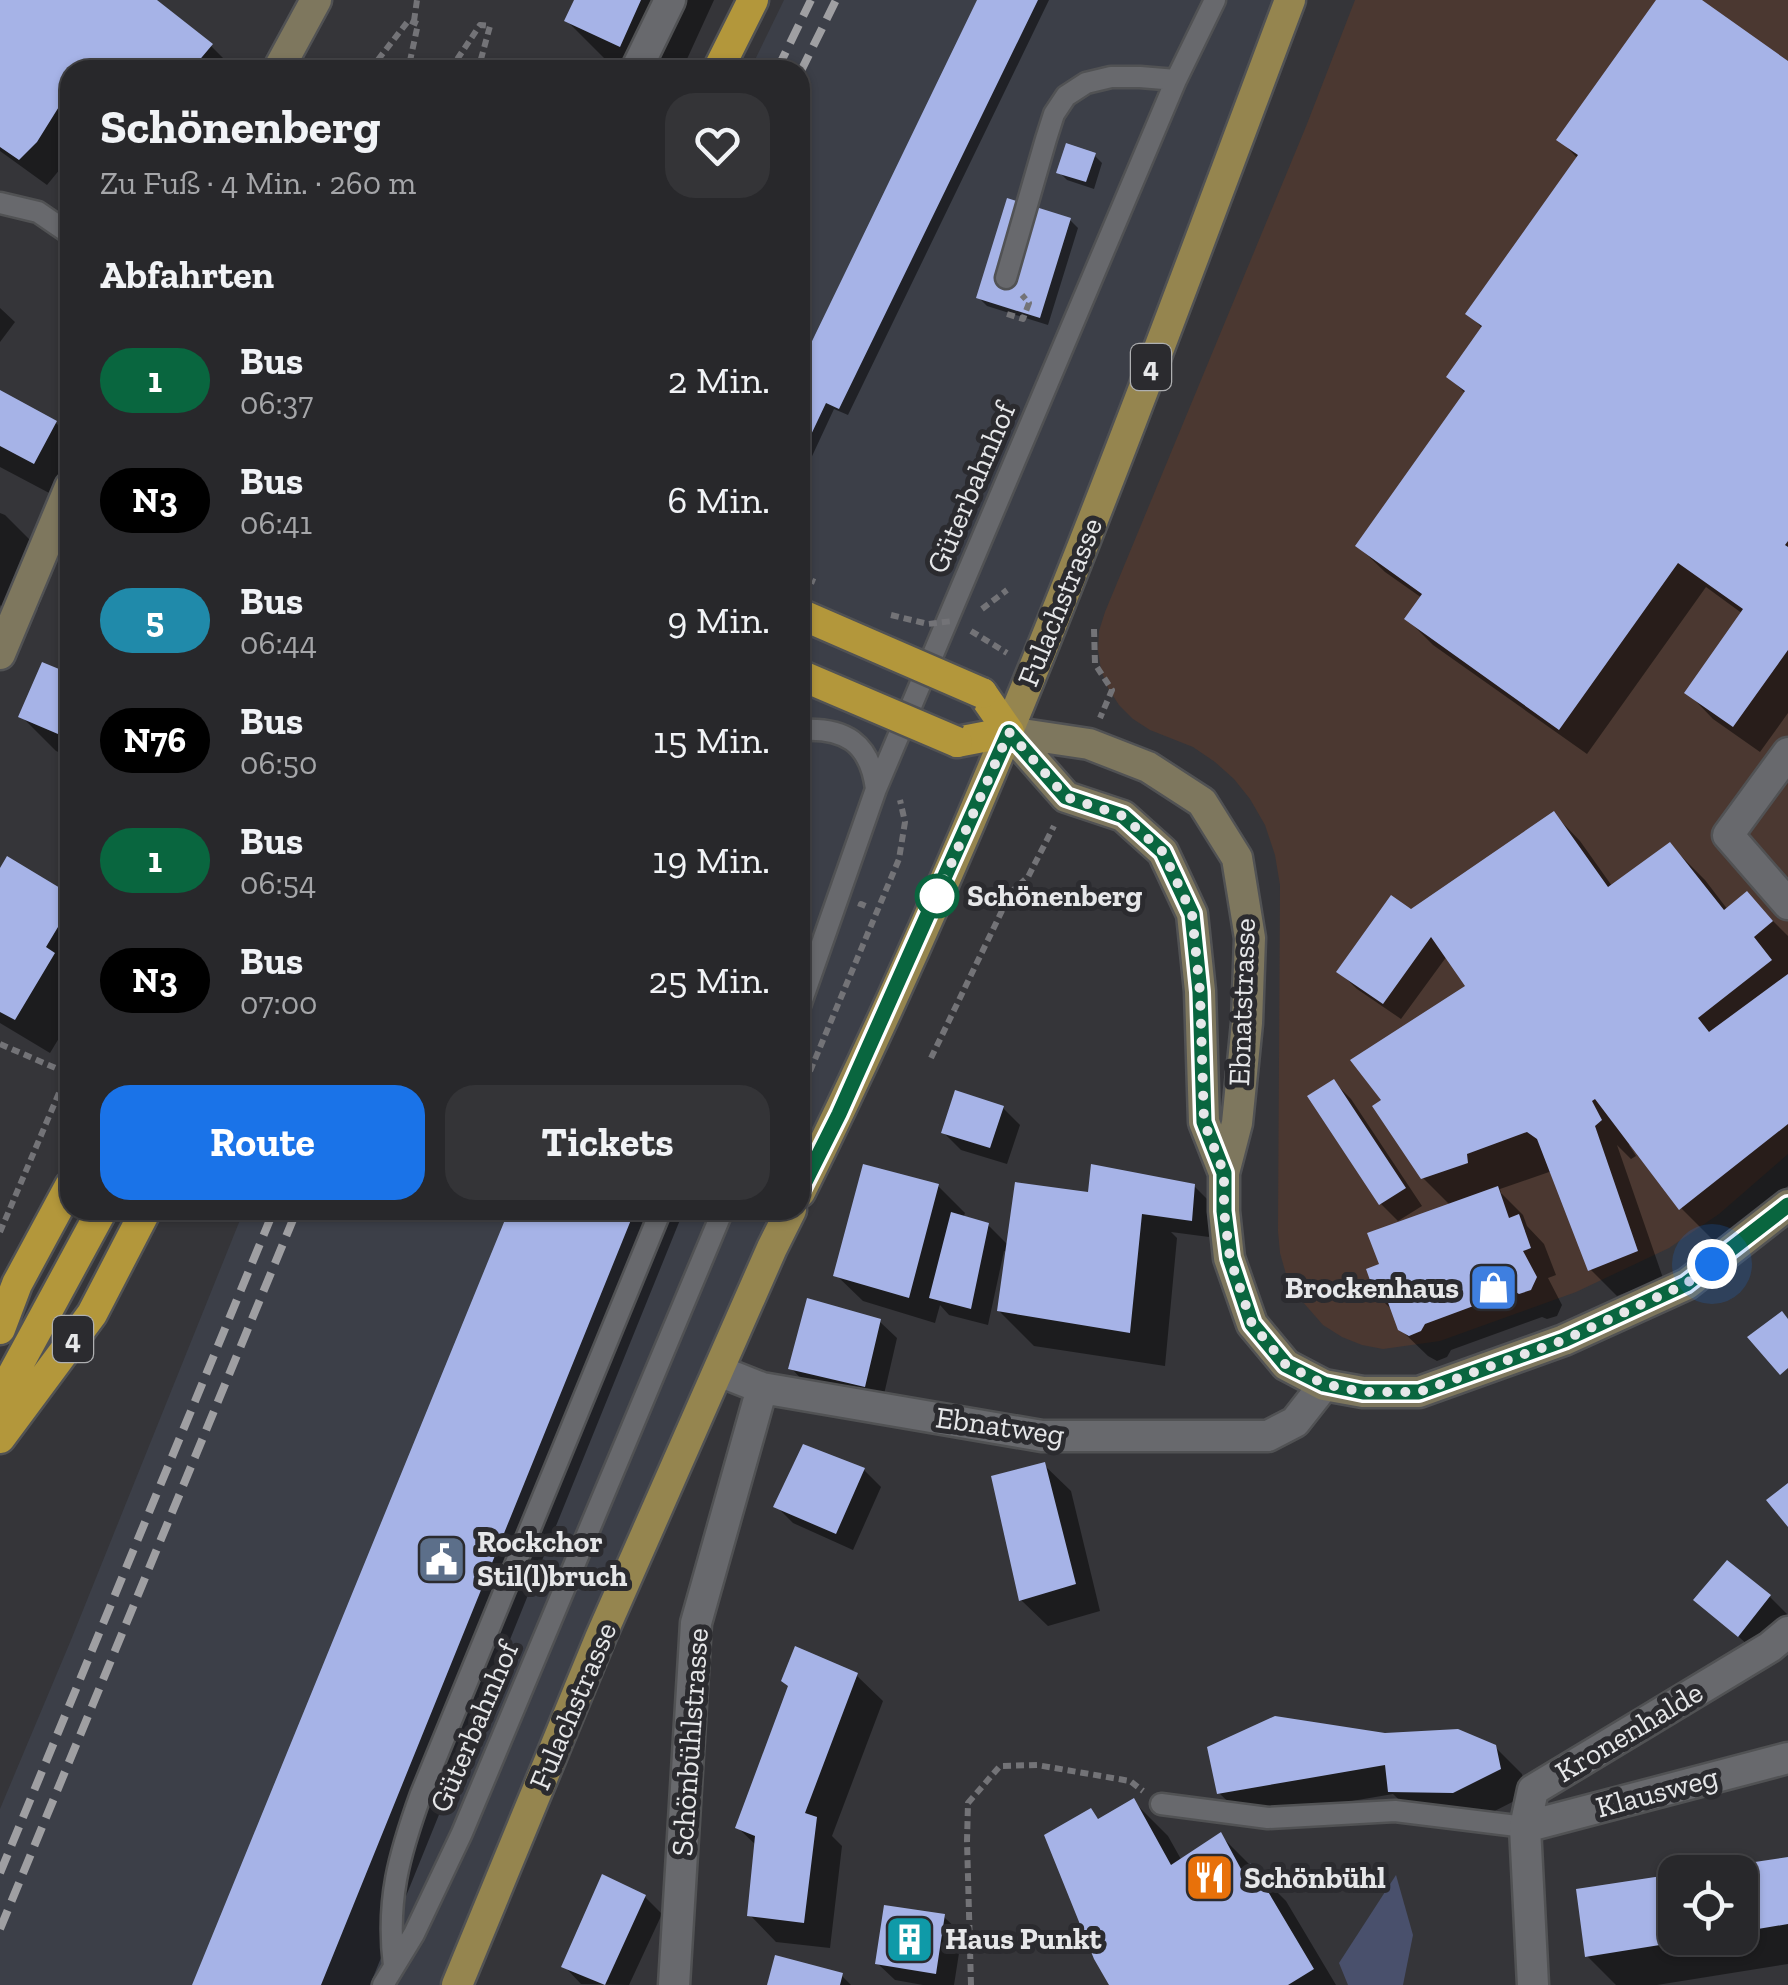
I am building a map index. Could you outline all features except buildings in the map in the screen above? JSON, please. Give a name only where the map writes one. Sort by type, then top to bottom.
[{"type":"highway","points":[[723,60],[753,0]]},
{"type":"highway","points":[[810,618],[982,693],[1009,732],[957,742],[810,679]]},
{"type":"highway","name":"4","points":[[0,1329],[17,1284],[60,1204]]},
{"type":"highway","points":[[0,1398],[97,1220]]},
{"type":"highway","name":"4","points":[[0,1438],[92,1314],[140,1221]]},
{"type":"main road","name":"Fulachstrasse","points":[[810,1172],[1009,732],[1290,0]]},
{"type":"main road","name":"Fulachstrasse","points":[[458,1985],[601,1636],[787,1220]]},
{"type":"street","points":[[283,60],[316,0]]},
{"type":"street","points":[[641,60],[670,0]]},
{"type":"street","points":[[0,654],[60,511]]},
{"type":"street","name":"Ebnatstrasse","points":[[1009,732],[1066,797],[1123,816],[1163,852],[1192,914],[1200,992],[1204,1122],[1224,1173]]},
{"type":"street","name":"Ebnatstrasse","points":[[1009,732],[1089,744],[1148,767],[1202,802],[1238,858],[1250,938],[1237,1123],[1224,1173],[1224,1211],[1230,1258],[1252,1324],[1286,1365],[1324,1384],[1363,1392],[1419,1392],[1564,1340],[1686,1284],[1788,1205]]},
{"type":"street","points":[[1788,753],[1728,835],[1788,904]]},
{"type":"street","name":"Ebnatweg","points":[[720,1371],[762,1388],[1042,1436],[1268,1436],[1295,1422],[1324,1384]]},
{"type":"street","name":"Schönbühlstrasse","points":[[674,1985],[696,1623],[762,1388]]},
{"type":"street","name":"Kronenhalde","points":[[1533,1985],[1526,1826],[1532,1790],[1770,1648],[1788,1632]]},
{"type":"street","name":"Klausweg","points":[[1526,1826],[1788,1758]]},
{"type":"lane","name":"Güterbahnhof","points":[[810,977],[876,789],[1176,80],[1215,0]]},
{"type":"lane","points":[[1006,278],[1050,126],[1066,96],[1086,83],[1111,77],[1176,80]]},
{"type":"lane","points":[[0,203],[38,212],[60,227]]},
{"type":"lane","points":[[810,730],[831,730],[854,742],[868,759],[876,789]]},
{"type":"lane","points":[[394,1966],[392,1898],[402,1845],[657,1220]]},
{"type":"lane","name":"Güterbahnhof","points":[[382,1985],[414,1934],[462,1833],[719,1220]]},
{"type":"lane","points":[[1161,1804],[1268,1818],[1394,1811],[1526,1826]]},
{"type":"path","points":[[414,21],[417,0]]},
{"type":"path","points":[[378,60],[409,20],[418,24],[410,60]]},
{"type":"path","points":[[457,60],[480,26],[490,26],[481,60]]},
{"type":"path","points":[[1008,314],[1020,318]]},
{"type":"path","points":[[810,580],[816,582]]},
{"type":"path","points":[[878,609],[928,624],[954,621]]},
{"type":"path","points":[[1094,629],[1096,664],[1112,690]]},
{"type":"path","points":[[970,630],[1034,668]]},
{"type":"path","points":[[810,1071],[899,860],[905,822],[898,791]]},
{"type":"path","points":[[931,1058],[1011,892],[1028,877],[1050,835]]},
{"type":"path","points":[[860,907],[861,904],[870,908]]},
{"type":"path","points":[[0,1044],[60,1067]]},
{"type":"path","points":[[0,1232],[60,1089]]},
{"type":"path","points":[[972,1985],[968,1803],[1000,1766],[1036,1765],[1130,1781],[1161,1804]]},
{"type":"shaded area","points":[[784,0],[1290,0],[1058,612],[810,1170],[810,60],[755,60]]},
{"type":"shaded area","points":[[1355,0],[1788,0],[1788,1154],[1719,1214],[1669,1248],[1576,1292],[1440,1341],[1383,1349],[1342,1337],[1323,1325],[1295,1293],[1280,1253],[1280,885],[1265,825],[1250,799],[1215,762],[1193,747],[1150,730],[1119,705],[1101,670],[1098,650],[1105,612]]},
{"type":"shaded area","points":[[240,1220],[787,1220],[457,1985],[0,1985],[0,1809]]},
{"type":"shaded area","points":[[1396,1875],[1413,1935],[1403,1985],[1348,1985],[1339,1963]]},
{"type":"railway","points":[[782,60],[811,0]]},
{"type":"railway","points":[[806,60],[836,0]]},
{"type":"railway","points":[[0,1873],[270,1220]]},
{"type":"railway","points":[[0,1929],[293,1220]]},
{"type":"bus line","name":"1","points":[[810,1172],[1009,732],[1066,797],[1123,816],[1163,852],[1192,914],[1200,992],[1204,1122],[1224,1173],[1230,1258],[1252,1324],[1286,1365],[1324,1384],[1363,1392],[1419,1392],[1564,1340],[1686,1284],[1788,1205]]},
{"type":"place","name":"Schönenberg","points":[[937,896]]},
{"type":"place","name":"Brockenhaus","points":[[1494,1288]]},
{"type":"place","name":"Rockchor Stil(l)bruch","points":[[442,1559]]},
{"type":"place","name":"Schönbühl","points":[[1209,1878]]},
{"type":"place","name":"Haus Punkt","points":[[910,1939]]},
{"type":"route","points":[[937,896],[1009,732],[1066,797],[1123,816],[1163,852],[1192,914],[1200,992],[1204,1122],[1224,1173],[1230,1258],[1252,1324],[1286,1365],[1324,1384],[1363,1392],[1419,1392],[1564,1340],[1686,1284],[1712,1264]]}]
